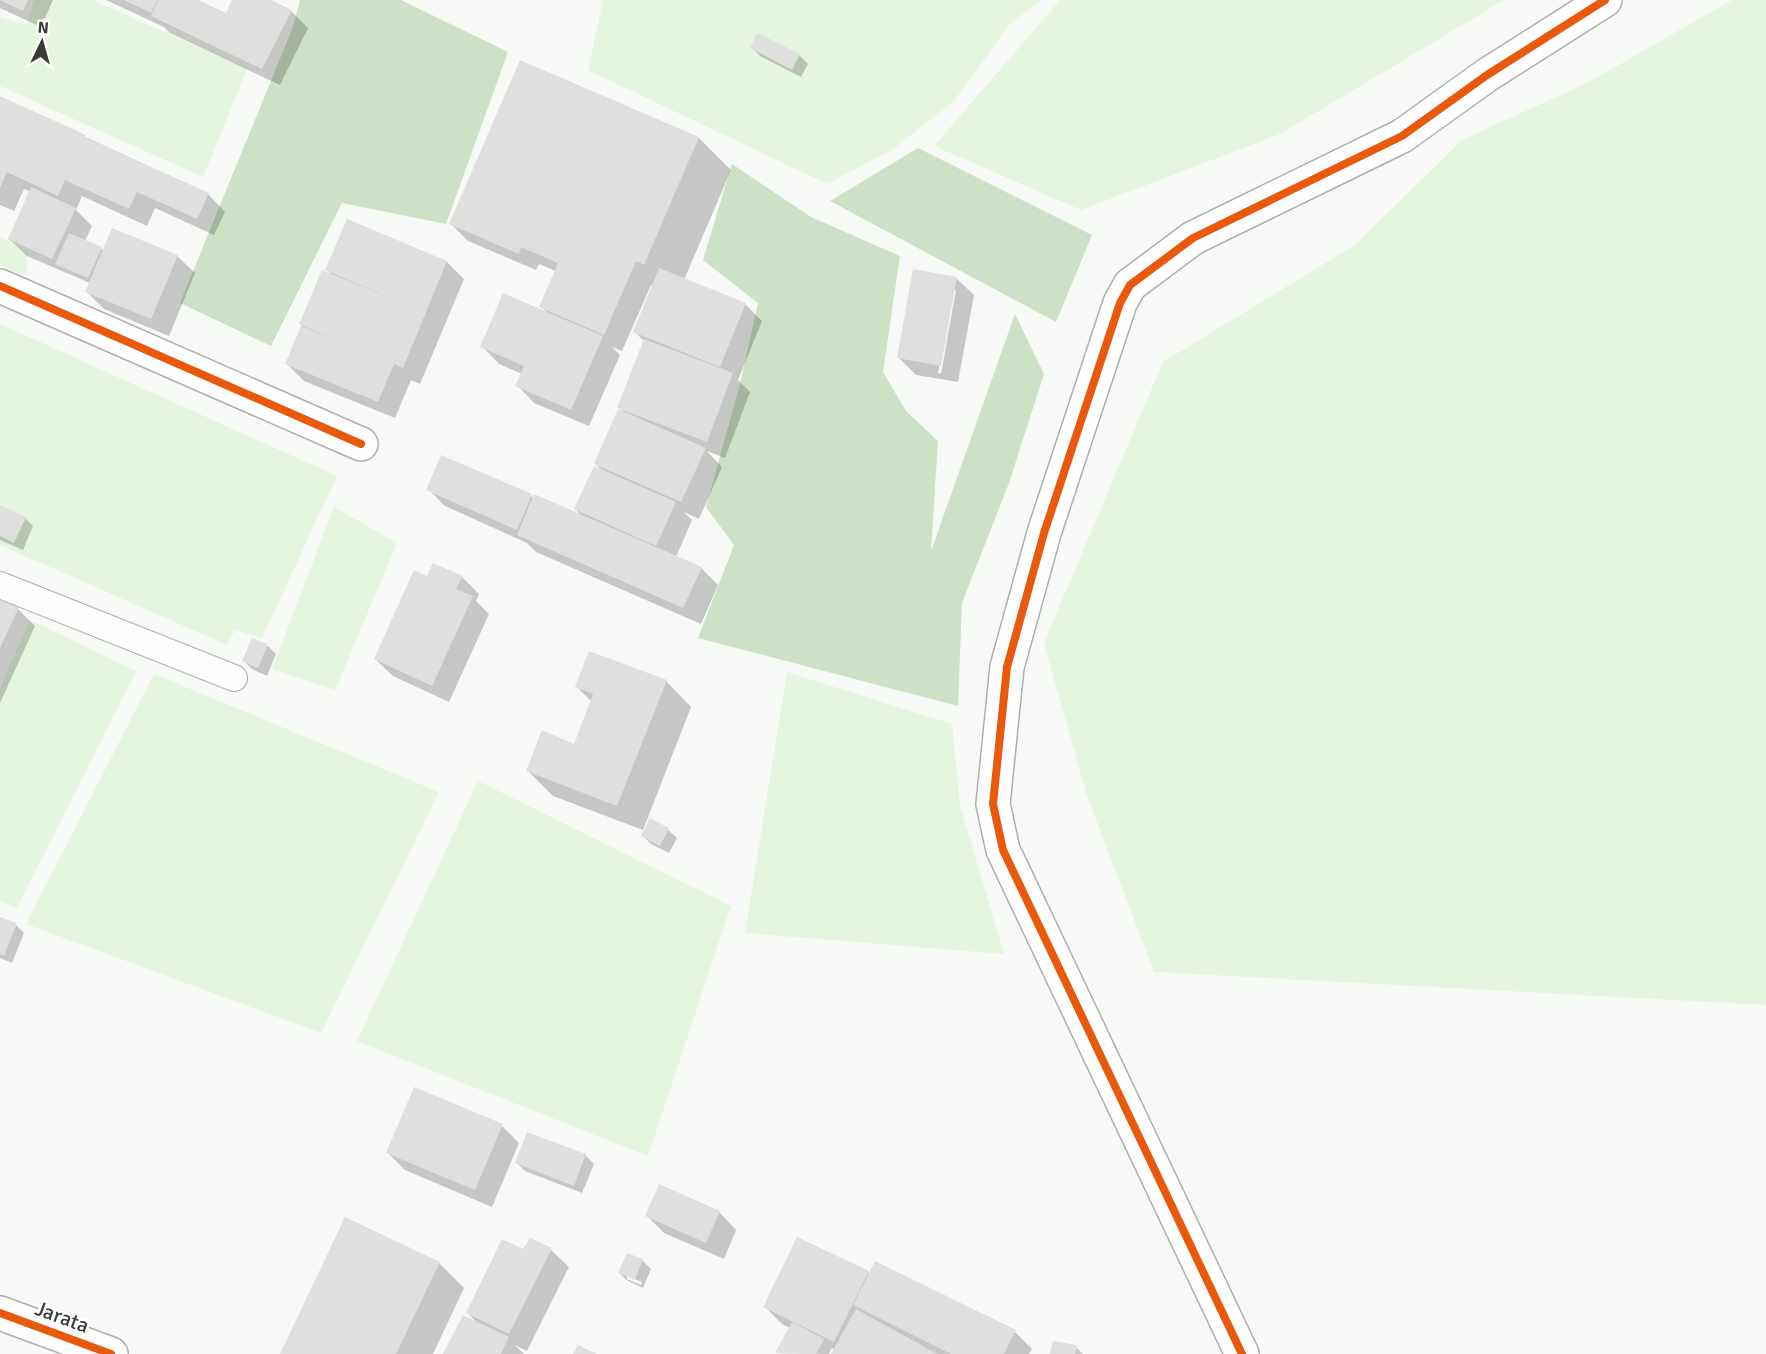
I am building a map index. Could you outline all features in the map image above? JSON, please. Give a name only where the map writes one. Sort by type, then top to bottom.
[{"type":"street","points":[[1242,1354],[1003,850],[993,804],[1007,667],[1044,533],[1120,303],[1131,285],[1193,238],[1402,136],[1487,75],[1605,0]]},
{"type":"street","points":[[0,286],[361,444]]},
{"type":"street","name":"Jarata","points":[[0,1313],[111,1354]]},
{"type":"lane","points":[[0,585],[234,678]]},
{"type":"green space","points":[[35,0],[93,0],[247,69],[203,177],[0,86],[0,17],[26,25]]},
{"type":"green space","points":[[300,0],[401,0],[508,52],[446,224],[342,203],[271,346],[180,303],[293,27]]},
{"type":"green space","points":[[603,0],[1041,0],[1010,24],[954,101],[892,150],[827,184],[588,70]]},
{"type":"green space","points":[[1060,0],[1504,0],[1280,134],[1081,210],[934,146]]},
{"type":"green space","points":[[1732,0],[1766,0],[1766,1005],[1154,972],[1087,796],[1044,643],[1163,362],[1355,245],[1462,140],[1589,82]]},
{"type":"green space","points":[[918,148],[1092,235],[1056,322],[830,201]]},
{"type":"green space","points":[[732,164],[811,217],[900,256],[883,372],[906,411],[938,441],[931,551],[1015,314],[1044,374],[1009,483],[962,603],[958,706],[698,638],[734,545],[706,507],[740,384],[758,303],[703,260]]},
{"type":"green space","points":[[0,237],[28,253],[26,276],[0,265]]},
{"type":"green space","points":[[0,324],[337,476],[262,638],[235,630],[227,645],[0,545]]},
{"type":"green space","points":[[334,507],[397,543],[335,690],[272,669]]},
{"type":"green space","points":[[30,620],[136,671],[17,908],[0,901],[0,689]]},
{"type":"green space","points":[[787,672],[952,724],[960,805],[1004,954],[745,933]]},
{"type":"green space","points":[[154,674],[439,792],[321,1033],[26,924]]},
{"type":"green space","points":[[478,781],[731,906],[648,1156],[357,1041]]},
{"type":"building","points":[[0,0],[28,0],[23,11]]},
{"type":"building","points":[[124,0],[157,0],[151,13]]},
{"type":"building","points":[[158,0],[198,0],[226,13],[232,0],[271,0],[292,10],[262,69],[151,16]]},
{"type":"building","points":[[757,33],[800,54],[792,70],[750,48]]},
{"type":"building","points":[[520,60],[699,137],[644,265],[636,261],[604,335],[539,307],[558,263],[521,247],[519,254],[449,224]]},
{"type":"building","points":[[0,96],[209,193],[197,219],[137,192],[129,209],[65,180],[58,196],[7,172],[0,188]]},
{"type":"building","points":[[31,187],[76,208],[52,259],[8,239]]},
{"type":"building","points":[[347,219],[447,261],[403,368],[394,364],[378,402],[285,364],[301,326],[338,341],[299,324],[322,270],[400,302],[325,270]]},
{"type":"building","points":[[112,228],[178,255],[151,319],[85,292]]},
{"type":"building","points":[[69,233],[102,247],[88,278],[55,264]]},
{"type":"building","points":[[659,268],[746,303],[720,367],[633,332]]},
{"type":"building","points":[[913,269],[957,277],[941,366],[897,358]]},
{"type":"building","points":[[503,293],[603,336],[571,410],[515,386],[524,366],[480,347]]},
{"type":"building","points":[[644,339],[733,373],[707,442],[617,408]]},
{"type":"building","points":[[618,409],[706,448],[681,502],[594,464]]},
{"type":"building","points":[[441,455],[532,494],[517,530],[426,490]]},
{"type":"building","points":[[594,466],[676,502],[656,546],[574,509]]},
{"type":"building","points":[[534,494],[702,567],[683,608],[517,535]]},
{"type":"building","points":[[0,505],[26,517],[14,543],[0,536]]},
{"type":"building","points":[[433,563],[463,576],[456,589],[473,596],[432,686],[374,659],[414,570],[427,576]]},
{"type":"building","points":[[0,599],[19,607],[0,648]]},
{"type":"building","points":[[252,638],[268,644],[258,668],[242,661]]},
{"type":"building","points":[[589,651],[667,680],[617,806],[526,771],[542,730],[574,744],[593,694],[575,687]]},
{"type":"building","points":[[650,818],[669,828],[660,846],[641,836]]},
{"type":"building","points":[[0,917],[17,923],[4,956],[0,954]]},
{"type":"building","points":[[414,1087],[503,1124],[475,1190],[386,1153]]},
{"type":"building","points":[[527,1132],[586,1154],[574,1186],[515,1163]]},
{"type":"building","points":[[659,1184],[720,1211],[706,1243],[645,1216]]},
{"type":"building","points":[[345,1217],[440,1262],[396,1354],[280,1354]]},
{"type":"building","points":[[797,1237],[869,1271],[834,1342],[763,1307]]},
{"type":"building","points":[[530,1238],[552,1248],[509,1334],[466,1313],[502,1239],[523,1249]]},
{"type":"building","points":[[627,1253],[643,1259],[635,1280],[618,1273]]},
{"type":"building","points":[[875,1261],[1016,1330],[1004,1354],[951,1354],[853,1305]]},
{"type":"building","points":[[856,1309],[937,1354],[831,1354]]},
{"type":"building","points":[[463,1315],[509,1337],[501,1354],[443,1354]]},
{"type":"building","points":[[792,1322],[824,1339],[816,1354],[775,1353]]},
{"type":"building","points":[[1053,1341],[1077,1345],[1075,1354],[1050,1354]]},
{"type":"building","points":[[578,1345],[597,1354],[573,1354]]},
{"type":"cycle path","points":[[1242,1354],[1003,850],[993,804],[1007,667],[1044,533],[1120,303],[1130,285],[1193,238],[1402,136],[1487,75],[1605,0]]},
{"type":"cycle path","points":[[0,286],[361,444]]},
{"type":"cycle path","points":[[0,1313],[111,1354]]}]
